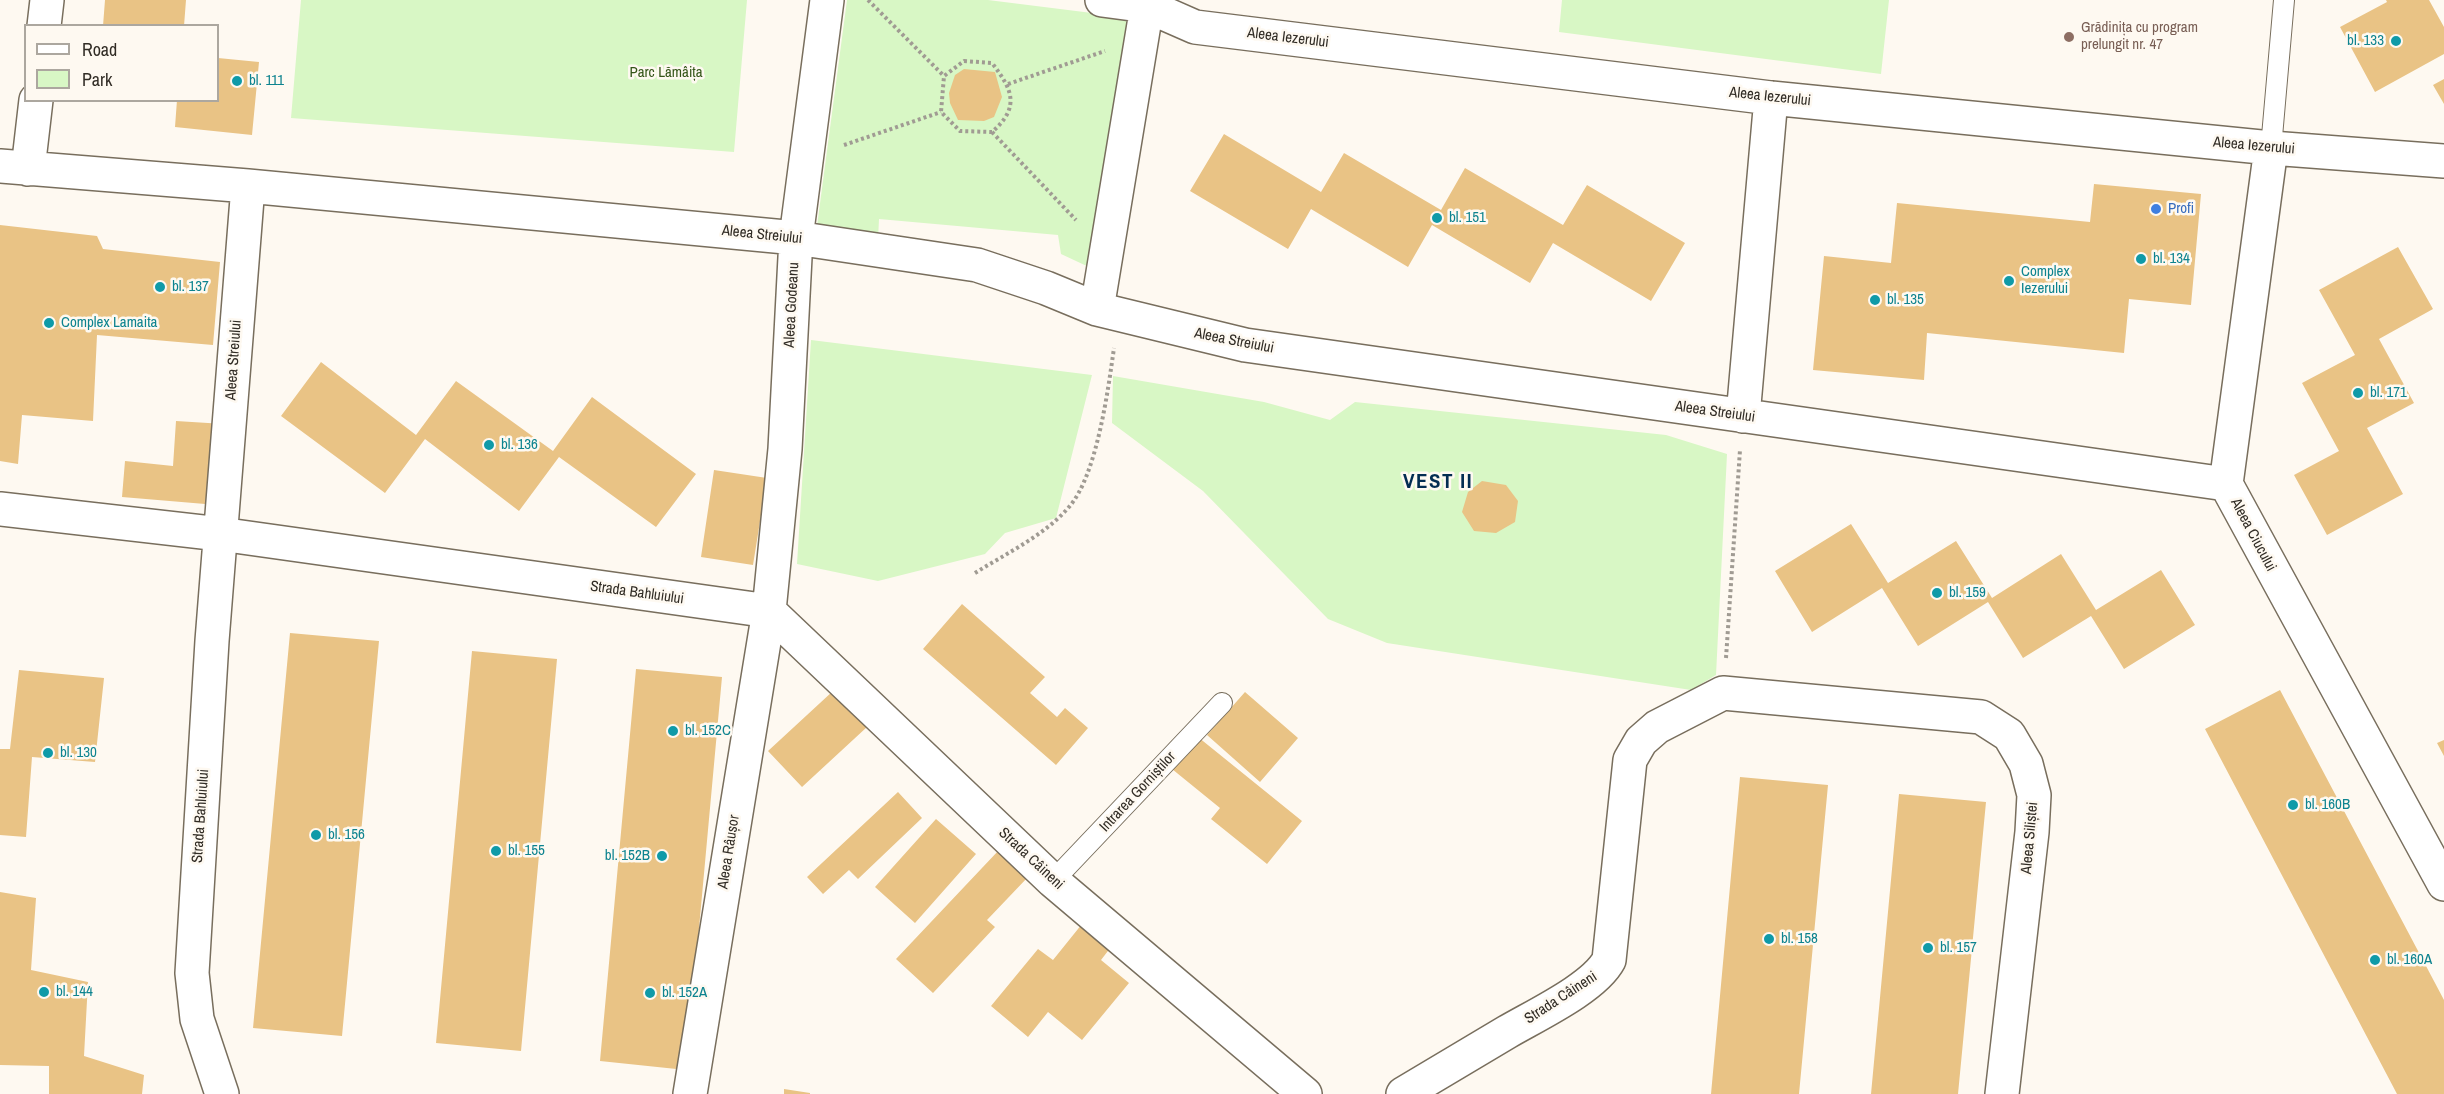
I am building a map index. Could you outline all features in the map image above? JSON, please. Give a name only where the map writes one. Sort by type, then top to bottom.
[{"type":"street","points":[[44,24],[47,0]]},
{"type":"street","name":"Aleea Godeanu","points":[[769,611],[785,449],[796,238],[827,0]]},
{"type":"street","name":"Aleea Iezerului","points":[[1102,0],[1147,3],[1195,27],[1771,98],[2271,148],[2444,161]]},
{"type":"street","points":[[1108,312],[1106,251],[1147,3]]},
{"type":"street","points":[[1743,416],[1771,98]]},
{"type":"street","points":[[14,167],[35,102]]},
{"type":"street","name":"Aleea Ciucului","points":[[2271,148],[2226,484],[2444,884]]},
{"type":"street","name":"Aleea Streiului","points":[[14,167],[248,186],[796,238],[977,265],[1108,312],[1245,345],[2226,484]]},
{"type":"street","name":"Aleea Streiului","points":[[220,534],[248,186]]},
{"type":"street","name":"Strada Bahluiului","points":[[0,508],[220,534],[769,611]]},
{"type":"street","name":"Strada Bahluiului","points":[[220,534],[192,973],[197,1019],[222,1094]]},
{"type":"street","name":"Strada Câineni","points":[[769,611],[1053,881],[1305,1094]]},
{"type":"street","name":"Aleea Râușor","points":[[690,1094],[769,611]]},
{"type":"street","name":"Strada Câineni","points":[[1403,1094],[1594,980],[1604,970],[1609,960],[1630,760],[1641,741],[1657,728],[1723,693]]},
{"type":"street","name":"Aleea Siliștei","points":[[1723,693],[1981,717],[2008,735],[2026,764],[2034,795],[2032,832],[2002,1094]]},
{"type":"lane","points":[[2271,148],[2284,0]]},
{"type":"lane","name":"Intrarea Gorniștilor","points":[[1053,881],[1222,703]]},
{"type":"path","points":[[868,0],[944,76]]},
{"type":"path","points":[[1008,84],[1142,39]]},
{"type":"path","points":[[941,112],[944,76],[964,61],[992,63],[1008,84],[1011,98],[1006,120],[992,132]]},
{"type":"path","points":[[806,158],[941,112]]},
{"type":"path","points":[[941,112],[960,130],[992,132],[1106,251]]},
{"type":"path","points":[[975,573],[1037,534],[1070,506],[1086,475],[1104,417],[1108,312]]},
{"type":"path","points":[[1723,693],[1743,416]]},
{"type":"green space","name":"Parc Lămâița","points":[[301,0],[747,0],[734,152],[291,118]]},
{"type":"green space","points":[[847,0],[988,0],[1132,18],[1091,268],[1061,254],[1058,235],[879,219],[878,240],[817,226]]},
{"type":"green space","points":[[1562,0],[1889,0],[1881,74],[1559,32]]},
{"type":"green space","points":[[811,340],[1092,375],[1056,518],[1005,533],[985,554],[878,581],[797,564]]},
{"type":"green space","points":[[1113,376],[1264,402],[1330,420],[1355,402],[1666,435],[1727,454],[1716,675],[1691,690],[1387,643],[1328,619],[1203,491],[1112,423]]},
{"type":"building","points":[[105,0],[186,0],[184,24],[103,24]]},
{"type":"building","name":"bl. 133","points":[[2386,0],[2429,0],[2444,27],[2444,54],[2375,92],[2340,27],[2387,2]]},
{"type":"building","name":"bl. 111","points":[[219,58],[259,62],[252,135],[175,127],[177,102],[219,102]]},
{"type":"building","points":[[964,69],[995,72],[1002,97],[994,117],[984,121],[958,120],[950,103],[949,93],[955,75]]},
{"type":"building","points":[[2444,79],[2444,104],[2433,85]]},
{"type":"building","name":"bl. 151","points":[[1224,134],[1321,192],[1344,153],[1441,210],[1465,168],[1563,225],[1587,185],[1685,243],[1651,301],[1553,243],[1530,283],[1432,225],[1408,267],[1311,209],[1288,249],[1190,191]]},
{"type":"building","points":[[2094,184],[2201,194],[2191,305],[2129,299],[2124,353],[1927,333],[1924,380],[1813,370],[1824,256],[1891,263],[1897,203],[2090,222]]},
{"type":"building","name":"Complex Lamaita","points":[[0,225],[97,236],[103,249],[220,262],[213,345],[97,335],[93,421],[22,415],[18,464],[0,461]]},
{"type":"building","name":"bl. 171","points":[[2398,247],[2433,309],[2379,339],[2414,403],[2367,428],[2403,494],[2327,535],[2294,475],[2339,451],[2302,383],[2355,355],[2319,290]]},
{"type":"building","name":"bl. 136","points":[[321,362],[416,435],[456,381],[553,451],[592,397],[696,474],[656,527],[559,457],[519,511],[425,439],[385,493],[281,416]]},
{"type":"building","points":[[176,421],[224,424],[217,505],[122,497],[125,461],[173,466]]},
{"type":"building","points":[[714,470],[767,478],[753,565],[701,557]]},
{"type":"building","points":[[1482,481],[1506,485],[1518,501],[1515,522],[1496,533],[1474,531],[1462,512],[1468,492]]},
{"type":"building","name":"bl. 159","points":[[1851,524],[1888,583],[1956,541],[1992,598],[2061,554],[2096,610],[2161,570],[2195,625],[2124,669],[2091,616],[2023,658],[1988,602],[1918,646],[1882,588],[1812,632],[1775,571]]},
{"type":"building","points":[[962,604],[1045,677],[1030,693],[1057,717],[1065,708],[1088,728],[1056,765],[923,649]]},
{"type":"building","name":"bl. 156","points":[[290,633],[379,641],[342,1036],[253,1028]]},
{"type":"building","name":"bl. 155","points":[[472,651],[557,659],[521,1051],[436,1043]]},
{"type":"building","points":[[636,669],[722,677],[686,1070],[600,1061]]},
{"type":"building","name":"bl. 130","points":[[19,670],[104,678],[95,762],[32,757],[26,837],[0,835],[0,749],[10,749]]},
{"type":"building","points":[[2280,690],[2444,1000],[2444,1094],[2397,1094],[2205,729]]},
{"type":"building","points":[[833,691],[867,727],[802,787],[768,751]]},
{"type":"building","points":[[1245,692],[1298,738],[1260,782],[1207,735]]},
{"type":"building","points":[[1198,737],[1302,821],[1267,864],[1211,819],[1220,808],[1172,769]]},
{"type":"building","points":[[2444,740],[2444,756],[2437,743]]},
{"type":"building","name":"bl. 158","points":[[1740,777],[1828,785],[1799,1094],[1711,1094]]},
{"type":"building","points":[[898,792],[922,818],[858,879],[849,870],[823,894],[807,877]]},
{"type":"building","name":"bl. 157","points":[[1899,794],[1986,802],[1958,1094],[1871,1094]]},
{"type":"building","points":[[936,819],[976,854],[915,923],[875,887]]},
{"type":"building","points":[[999,850],[1028,877],[987,920],[995,927],[933,993],[896,959]]},
{"type":"building","name":"bl. 144","points":[[0,892],[36,898],[31,970],[88,982],[84,1056],[144,1075],[142,1094],[49,1094],[49,1066],[0,1065]]},
{"type":"building","points":[[1082,924],[1111,947],[1101,960],[1129,983],[1082,1040],[1048,1012],[1028,1037],[991,1006],[1038,949],[1053,960]]},
{"type":"building","points":[[784,1089],[810,1093],[810,1094],[784,1094]]},
{"type":"place","name":"Grădinița cu program prelungit nr. 47","points":[[2069,37]]},
{"type":"place","name":"bl. 133","points":[[2396,41]]},
{"type":"place","name":"bl. 111","points":[[237,81]]},
{"type":"place","name":"Profi","points":[[2156,209]]},
{"type":"place","name":"bl. 151","points":[[1437,218]]},
{"type":"place","name":"bl. 134","points":[[2141,259]]},
{"type":"place","name":"Complex Iezerului","points":[[2009,281]]},
{"type":"place","name":"bl. 137","points":[[160,287]]},
{"type":"place","name":"bl. 135","points":[[1875,300]]},
{"type":"place","name":"Complex Lamaita","points":[[49,323]]},
{"type":"place","name":"bl. 171","points":[[2358,393]]},
{"type":"place","name":"bl. 136","points":[[489,445]]},
{"type":"place","name":"bl. 159","points":[[1937,593]]},
{"type":"place","name":"bl. 152C","points":[[673,731]]},
{"type":"place","name":"bl. 130","points":[[48,753]]},
{"type":"place","name":"bl. 160B","points":[[2293,805]]},
{"type":"place","name":"bl. 156","points":[[316,835]]},
{"type":"place","name":"bl. 155","points":[[496,851]]},
{"type":"place","name":"bl. 152B","points":[[662,856]]},
{"type":"place","name":"bl. 158","points":[[1769,939]]},
{"type":"place","name":"bl. 157","points":[[1928,948]]},
{"type":"place","name":"bl. 160A","points":[[2375,960]]},
{"type":"place","name":"bl. 144","points":[[44,992]]},
{"type":"place","name":"bl. 152A","points":[[650,993]]},
{"type":"district","name":"VEST II","points":[[1438,482]]}]
